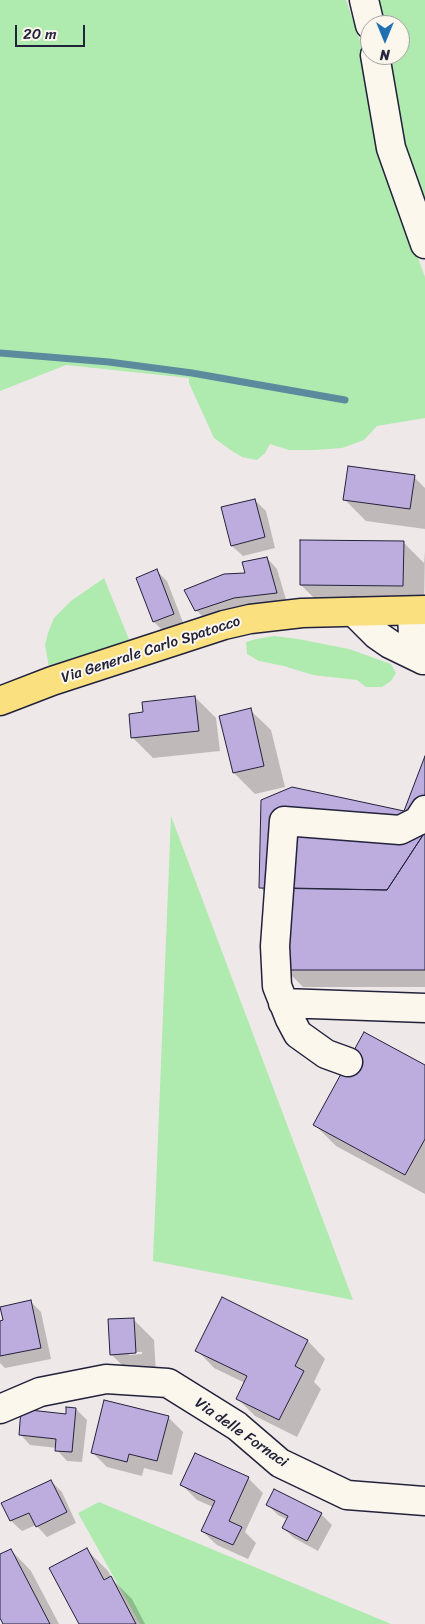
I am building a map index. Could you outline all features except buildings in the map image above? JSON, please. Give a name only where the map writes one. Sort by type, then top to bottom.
[{"type":"main road","name":"Via Generale Carlo Spatocco","points":[[0,701],[224,625],[250,619],[277,615],[419,611]]},
{"type":"street","points":[[364,0],[368,15]]},
{"type":"street","points":[[377,65],[391,148],[425,244]]},
{"type":"street","points":[[354,612],[377,635],[390,644],[423,660],[414,637],[419,611]]},
{"type":"street","points":[[348,1062],[326,1054],[298,1034],[277,986],[275,946],[284,821],[400,830],[418,821],[425,810]]},
{"type":"street","points":[[283,1003],[425,1008]]},
{"type":"street","name":"Via delle Fornaci","points":[[0,1409],[40,1392],[106,1379],[168,1384],[236,1426],[280,1463],[347,1495],[425,1502]]},
{"type":"green space","points":[[0,0],[346,0],[360,41],[360,65],[368,65],[370,70],[411,239],[425,277],[425,418],[377,426],[364,440],[342,448],[289,450],[270,444],[265,453],[257,460],[242,457],[214,438],[189,383],[189,378],[66,365],[0,391]]},
{"type":"green space","points":[[369,0],[425,0],[425,207],[400,149],[383,65],[410,65],[410,15],[373,15]]},
{"type":"green space","points":[[104,578],[130,642],[120,648],[101,650],[49,667],[45,645],[54,618],[71,601]]},
{"type":"green space","points":[[274,636],[349,649],[391,664],[396,673],[391,681],[382,687],[366,687],[357,680],[313,675],[259,661],[247,654],[246,642]]},
{"type":"green space","points":[[171,816],[353,1300],[153,1261]]},
{"type":"green space","points":[[99,1502],[391,1624],[140,1624],[78,1513]]},
{"type":"waterway","points":[[0,353],[109,362],[192,373],[345,400]]}]
